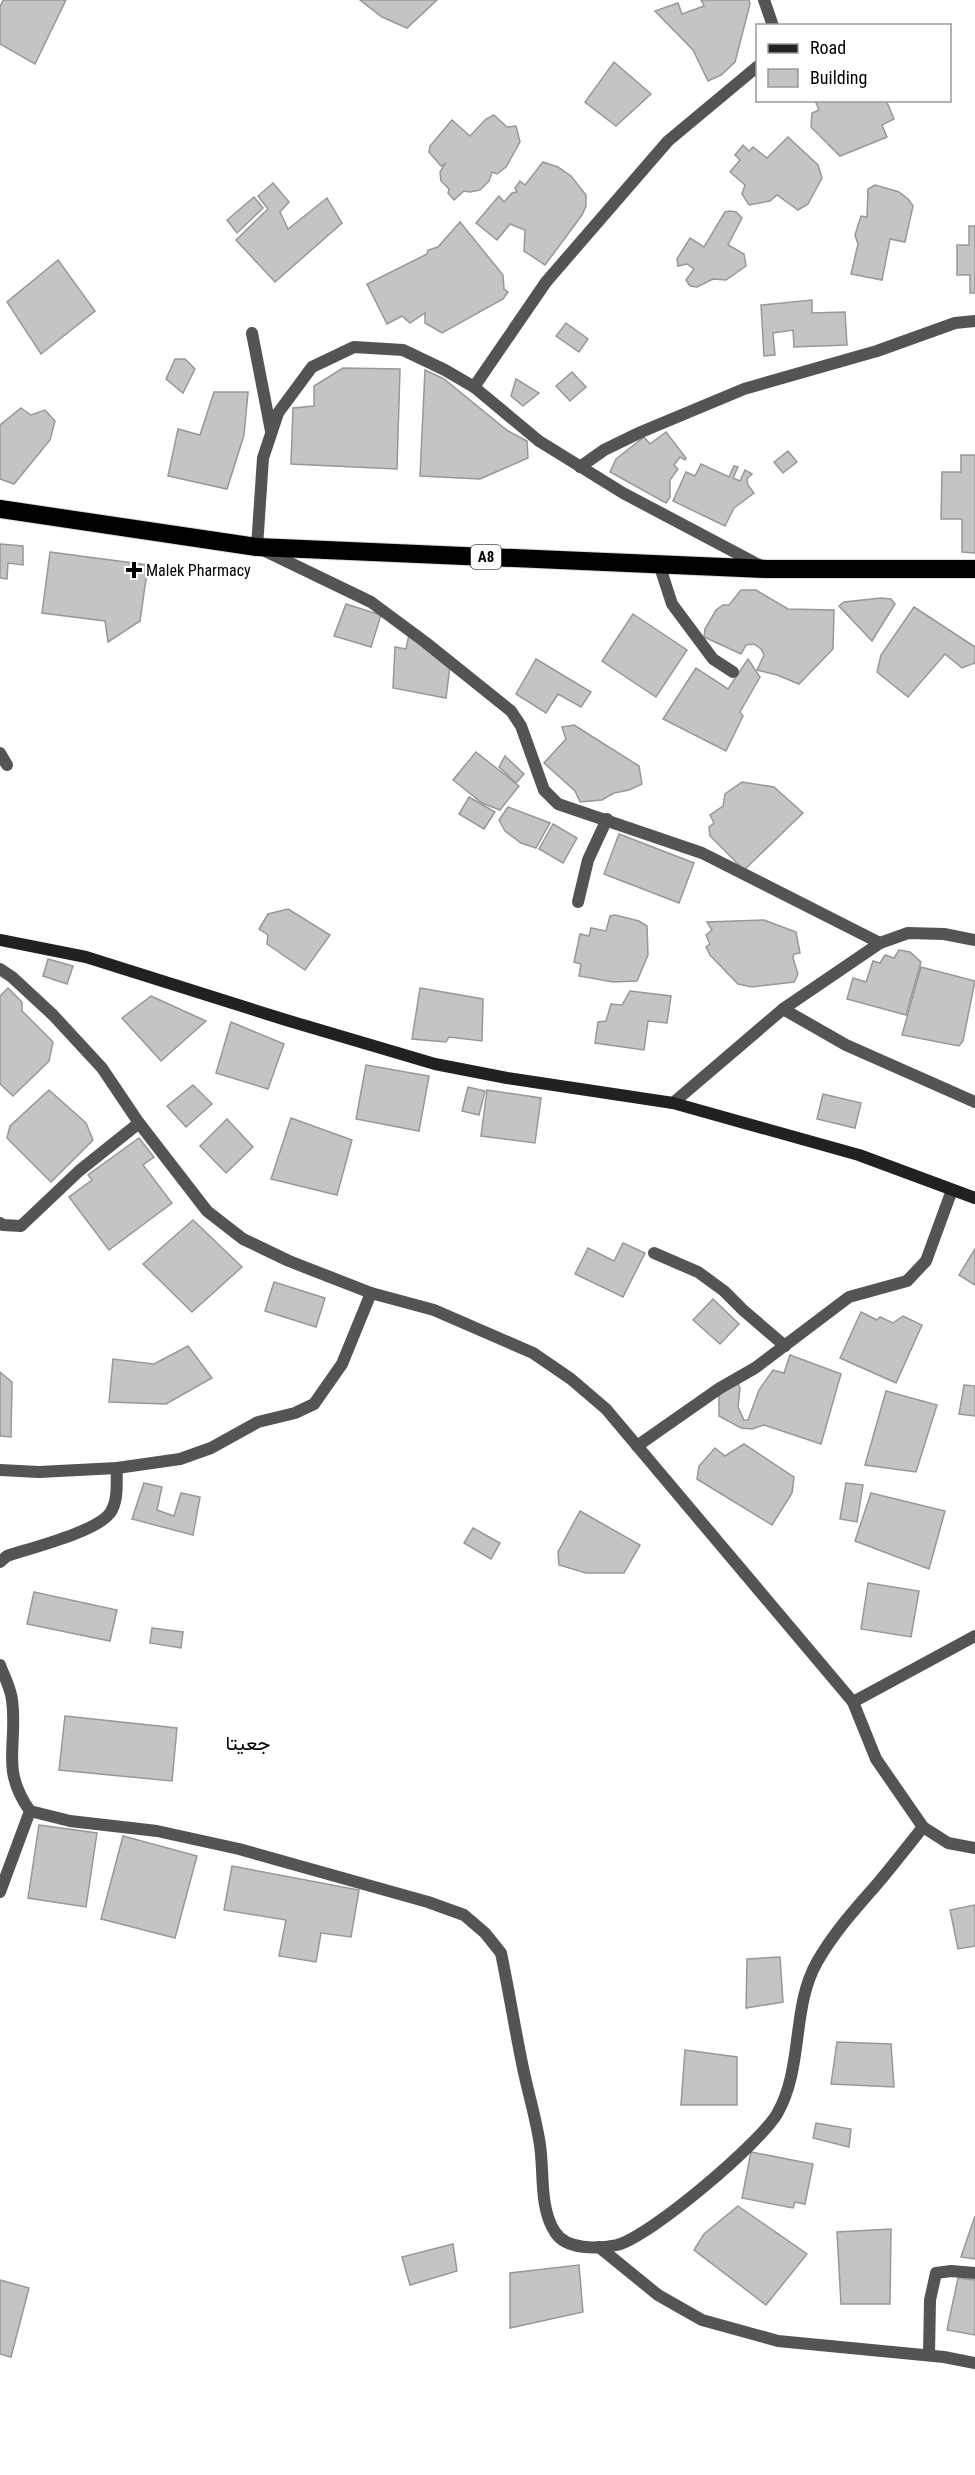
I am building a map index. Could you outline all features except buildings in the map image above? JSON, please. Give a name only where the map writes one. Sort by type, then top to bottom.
[{"type":"highway","name":"A8","points":[[0,509],[257,547],[767,568],[975,569]]},
{"type":"street","points":[[764,0],[772,24]]},
{"type":"street","points":[[474,387],[546,282],[668,141],[756,68]]},
{"type":"street","points":[[580,467],[604,450],[640,432],[744,388],[877,351],[955,323],[975,321]]},
{"type":"street","points":[[252,333],[271,431]]},
{"type":"street","points":[[767,568],[623,493],[539,441],[474,387],[403,350],[354,347],[312,367],[278,413],[263,458],[257,547],[371,602],[511,711],[521,726],[544,790],[558,804],[702,853],[880,943]]},
{"type":"street","points":[[659,564],[672,604],[713,659],[733,672]]},
{"type":"street","points":[[0,753],[7,765]]},
{"type":"street","points":[[578,902],[588,860],[607,819]]},
{"type":"street","points":[[673,1103],[783,1009],[880,943],[908,933],[944,934],[975,940]]},
{"type":"street","points":[[0,940],[86,957],[264,1014],[435,1064],[507,1078],[673,1103],[859,1155],[975,1198]]},
{"type":"street","points":[[0,969],[12,977],[53,1016],[102,1068],[139,1123],[207,1211],[243,1239],[289,1261],[371,1293],[434,1310],[533,1353],[571,1379],[606,1409],[853,1702],[876,1759],[923,1827],[948,1843],[975,1848]]},
{"type":"street","points":[[783,1009],[846,1045],[975,1102]]},
{"type":"street","points":[[0,1223],[21,1226],[79,1172],[139,1123]]},
{"type":"street","points":[[636,1446],[785,1346],[849,1297],[907,1281],[926,1261],[952,1190]]},
{"type":"street","points":[[654,1253],[698,1272],[724,1291],[785,1346]]},
{"type":"street","points":[[0,1470],[39,1473],[117,1468],[180,1458],[211,1448],[258,1422],[295,1413],[314,1404],[342,1364],[371,1293]]},
{"type":"street","points":[[0,1562],[7,1556],[89,1528],[109,1514],[116,1499],[117,1468]]},
{"type":"street","points":[[853,1702],[975,1636]]},
{"type":"street","points":[[0,1665],[12,1700],[8,1763],[11,1779],[18,1797],[30,1811],[70,1821],[157,1831],[239,1849],[428,1902],[464,1915],[485,1933],[501,1953],[540,2140],[547,2213],[555,2234],[575,2246],[599,2247],[618,2244],[662,2220],[763,2132],[777,2113],[796,2055],[804,1995],[816,1963],[848,1914],[878,1883],[923,1827]]},
{"type":"street","points":[[0,1892],[30,1811]]},
{"type":"street","points":[[599,2247],[658,2295],[702,2320],[778,2341],[928,2355],[975,2363]]},
{"type":"street","points":[[928,2355],[930,2300],[936,2273],[942,2271],[975,2273]]},
{"type":"place","name":"Malek Pharmacy","points":[[134,570]]},
{"type":"district","name":"جعيتا","points":[[248,1743]]}]
